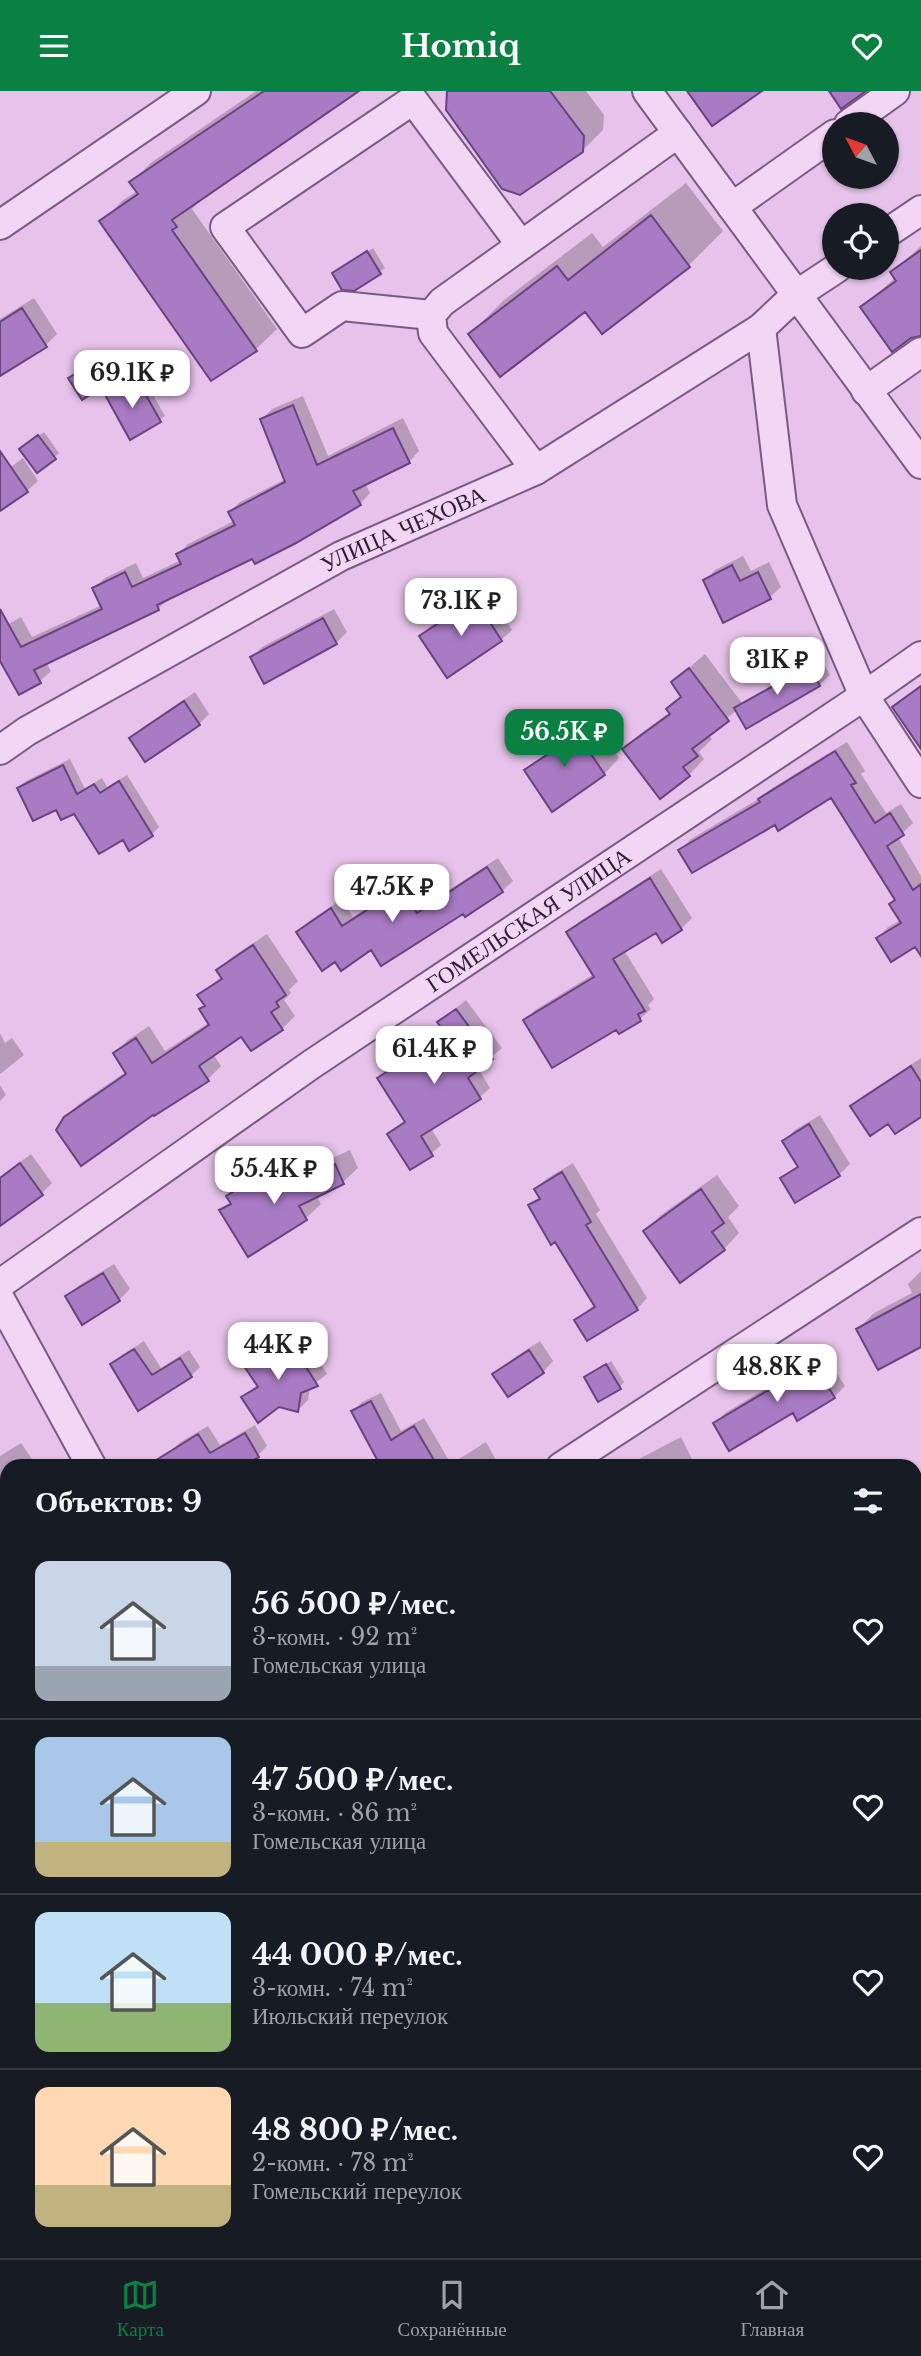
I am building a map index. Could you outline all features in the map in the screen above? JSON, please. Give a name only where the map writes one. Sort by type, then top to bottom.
[{"type":"street","points":[[0,225],[196,91]]},
{"type":"street","points":[[648,91],[921,463]]},
{"type":"street","points":[[866,112],[895,91]]},
{"type":"street","points":[[431,315],[342,306],[302,333],[225,227],[413,100],[521,245]]},
{"type":"street","points":[[536,470],[433,333],[431,315],[442,302],[678,133]]},
{"type":"street","points":[[732,207],[822,143]]},
{"type":"street","points":[[899,225],[921,210]]},
{"type":"street","name":"УЛИЦА ЧЕХОВА","points":[[0,750],[27,731],[341,556],[536,470],[761,328],[796,295],[822,278]]},
{"type":"street","points":[[761,328],[782,505],[864,696],[921,783]]},
{"type":"street","points":[[866,391],[921,352]]},
{"type":"street","name":"ГОМЕЛЬСКАЯ УЛИЦА","points":[[0,1284],[312,1064],[921,656]]},
{"type":"street","points":[[573,1459],[921,1231]]},
{"type":"street","points":[[0,1299],[88,1459]]},
{"type":"building","points":[[264,91],[359,91],[172,220],[177,227],[172,230],[257,351],[211,381],[99,221],[138,194],[129,182]]},
{"type":"building","points":[[447,91],[550,91],[584,136],[583,152],[520,195],[502,189],[446,110]]},
{"type":"building","points":[[687,91],[762,91],[712,126]]},
{"type":"building","points":[[829,91],[866,91],[841,109]]},
{"type":"building","points":[[651,215],[690,267],[602,334],[585,312],[500,377],[468,334],[557,266],[568,280]]},
{"type":"building","points":[[921,250],[921,336],[911,338],[892,352],[860,307],[899,280],[899,266]]},
{"type":"building","points":[[367,251],[381,274],[354,291],[342,290],[332,273]]},
{"type":"building","points":[[22,308],[47,347],[0,376],[0,322]]},
{"type":"building","points":[[97,361],[109,382],[82,400],[68,378]]},
{"type":"building","points":[[124,382],[131,394],[142,388],[161,422],[130,440],[104,393]]},
{"type":"building","points":[[293,405],[317,465],[393,428],[410,463],[353,491],[361,505],[296,543],[255,564],[252,559],[157,605],[159,610],[34,670],[41,683],[19,695],[0,661],[0,609],[21,647],[102,609],[92,588],[125,572],[132,587],[181,564],[176,554],[235,525],[228,512],[285,482],[260,419]]},
{"type":"building","points":[[38,435],[56,459],[37,473],[19,449]]},
{"type":"building","points":[[0,451],[28,492],[0,511]]},
{"type":"building","points":[[732,565],[740,581],[758,572],[771,599],[723,623],[703,580]]},
{"type":"building","points":[[475,599],[502,641],[447,678],[419,636]]},
{"type":"building","points":[[323,618],[337,644],[264,684],[250,657]]},
{"type":"building","points":[[809,666],[820,686],[746,729],[734,708]]},
{"type":"building","points":[[689,668],[729,721],[692,749],[698,756],[683,767],[690,776],[660,799],[622,749],[670,714],[666,709],[681,697],[671,682]]},
{"type":"building","points":[[921,686],[921,749],[892,707]]},
{"type":"building","points":[[184,701],[200,725],[145,762],[129,738]]},
{"type":"building","points":[[571,724],[605,775],[552,812],[524,770],[554,750],[547,740]]},
{"type":"building","points":[[835,751],[856,783],[851,785],[875,823],[890,813],[904,835],[887,846],[913,890],[921,884],[921,956],[915,947],[891,962],[876,938],[901,923],[889,904],[895,900],[831,798],[778,831],[775,825],[692,873],[678,850],[760,802],[758,799]]},
{"type":"building","points":[[63,765],[77,794],[94,784],[100,793],[119,781],[153,836],[129,851],[123,840],[99,854],[74,814],[61,820],[56,810],[33,821],[17,788]]},
{"type":"building","points":[[487,867],[503,892],[381,966],[371,950],[341,971],[335,962],[322,971],[296,932],[331,908],[342,926],[401,888],[417,913]]},
{"type":"building","points":[[650,878],[682,930],[662,943],[656,933],[613,959],[645,1011],[638,1014],[641,1021],[619,1034],[616,1030],[552,1068],[523,1020],[594,977],[566,932]]},
{"type":"building","points":[[253,945],[286,995],[276,1002],[279,1007],[271,1012],[283,1030],[251,1051],[241,1037],[199,1066],[209,1081],[153,1115],[81,1166],[56,1130],[64,1117],[126,1074],[113,1053],[136,1038],[152,1063],[209,1025],[199,1009],[205,1006],[197,995],[222,979],[216,970]]},
{"type":"building","points":[[456,1009],[493,1059],[468,1078],[481,1099],[421,1136],[433,1156],[410,1170],[387,1134],[405,1122],[377,1078],[446,1034],[437,1022]]},
{"type":"building","points":[[911,1066],[921,1082],[921,1117],[895,1134],[888,1124],[870,1136],[850,1106]]},
{"type":"building","points":[[809,1124],[840,1176],[795,1203],[780,1178],[798,1167],[782,1141]]},
{"type":"building","points":[[20,1163],[43,1195],[0,1226],[0,1178]]},
{"type":"building","points":[[335,1164],[344,1184],[299,1206],[307,1220],[248,1257],[219,1210],[231,1204],[226,1196],[275,1166],[287,1186]]},
{"type":"building","points":[[562,1172],[591,1222],[586,1225],[638,1310],[587,1341],[574,1320],[595,1307],[555,1242],[551,1245],[528,1205],[540,1199],[534,1189]]},
{"type":"building","points":[[701,1189],[724,1223],[712,1232],[725,1250],[680,1283],[643,1231]]},
{"type":"building","points":[[103,1273],[120,1301],[82,1325],[65,1296]]},
{"type":"building","points":[[921,1294],[921,1347],[878,1370],[856,1329]]},
{"type":"building","points":[[289,1340],[318,1386],[301,1393],[298,1412],[279,1407],[258,1423],[241,1397],[258,1387],[244,1366]]},
{"type":"building","points":[[134,1349],[152,1375],[180,1358],[192,1377],[138,1411],[110,1364]]},
{"type":"building","points":[[529,1350],[544,1373],[508,1397],[492,1374]]},
{"type":"building","points":[[809,1356],[835,1398],[797,1421],[793,1413],[729,1451],[713,1423],[777,1385],[772,1378]]},
{"type":"building","points":[[606,1364],[621,1389],[598,1402],[584,1377]]},
{"type":"building","points":[[371,1401],[391,1440],[414,1426],[433,1459],[377,1459],[351,1411]]},
{"type":"building","points":[[245,1433],[259,1457],[158,1459],[198,1434],[210,1453]]}]
